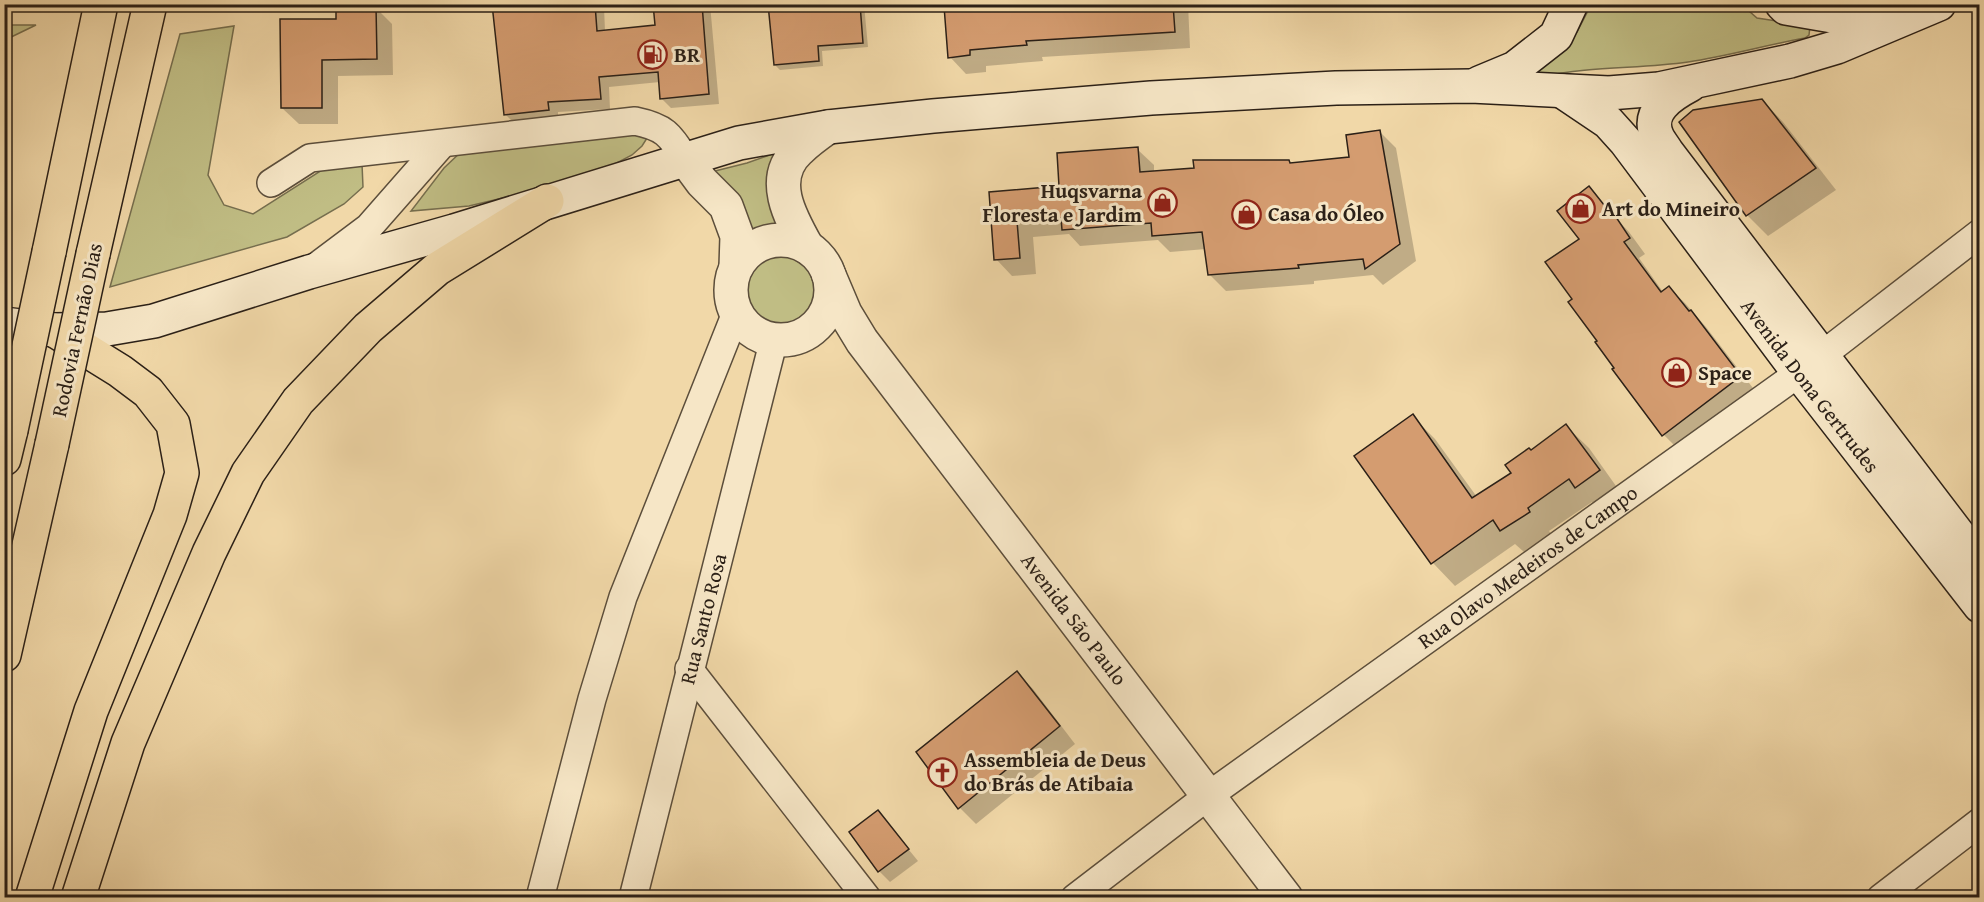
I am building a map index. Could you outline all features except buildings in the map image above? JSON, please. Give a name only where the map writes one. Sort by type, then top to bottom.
[{"type":"highway","name":"Rodovia Fernão Dias","points":[[8,445],[101,4]]},
{"type":"highway","name":"Rodovia Fernão Dias","points":[[4,655],[150,4]]},
{"type":"highway","points":[[78,897],[128,743],[208,552],[248,473],[298,401],[368,328],[437,269],[547,201]]},
{"type":"highway","points":[[32,897],[90,711],[170,515],[182,473],[173,424],[148,392],[120,371],[54,330]]},
{"type":"main road","points":[[1471,86],[1515,68],[1556,36],[1571,4]]},
{"type":"main road","points":[[1782,4],[1786,8],[1838,17],[1929,9]]},
{"type":"main road","points":[[4,324],[54,330],[107,329],[154,321],[739,143],[828,127],[933,116],[1174,97],[1336,88],[1471,86],[1609,93],[1659,89],[1790,62],[1837,47],[1929,9]]},
{"type":"main road","points":[[1562,91],[1608,122],[1626,142],[1654,158],[1657,136],[1653,120],[1659,108],[1672,94],[1697,81]]},
{"type":"main road","points":[[806,333],[819,322],[828,307],[831,290],[828,273],[820,258],[807,247],[783,199],[783,171],[797,151],[828,127]]},
{"type":"main road","name":"Avenida Dona Gertrudes","points":[[1654,158],[1810,364],[1980,606]]},
{"type":"main road","points":[[685,159],[702,182],[726,206],[737,236],[736,267],[731,282],[731,298],[736,313],[746,326],[758,335],[774,339],[826,332],[845,334],[862,341]]},
{"type":"main road","points":[[736,267],[745,255],[758,245],[772,240],[790,241],[807,247]]},
{"type":"main road","name":"Avenida São Paulo","points":[[828,273],[845,313],[862,341],[1286,897]]},
{"type":"main road","name":"Avenida Dona Gertrudes","points":[[1810,364],[1980,563]]},
{"type":"street","points":[[272,183],[310,158],[441,145],[635,121],[649,124],[671,136],[685,159]]},
{"type":"street","points":[[309,272],[369,227],[441,145]]},
{"type":"street","name":"Rua Olavo Medeiros de Campo","points":[[1075,897],[1208,796],[1810,364],[1980,233]]},
{"type":"street","points":[[540,897],[592,699],[623,597],[736,313]]},
{"type":"street","name":"Rua Santo Rosa","points":[[633,897],[774,339]]},
{"type":"street","points":[[689,669],[867,897]]},
{"type":"street","points":[[1881,897],[1980,822]]},
{"type":"shaded area","points":[[1591,5],[1742,5],[1757,18],[1810,26],[1809,35],[1805,38],[1688,62],[1578,71],[1542,77],[1533,68],[1577,32]]},
{"type":"shaded area","points":[[5,25],[36,25],[5,40]]},
{"type":"shaded area","points":[[234,26],[208,175],[224,205],[253,214],[336,161],[362,164],[363,187],[344,204],[287,237],[110,287],[180,34]]},
{"type":"shaded area","points":[[628,129],[649,135],[632,155],[613,165],[549,187],[469,206],[411,211],[444,168],[463,150]]},
{"type":"shaded area","points":[[781,151],[788,236],[765,239],[745,249],[703,174],[747,163]]},
{"type":"shaded area","points":[[776,253],[802,262],[812,275],[815,288],[808,312],[797,321],[786,325],[763,320],[753,312],[744,289],[746,276],[753,261],[760,256]]},
{"type":"place","name":"BR","points":[[653,55]]},
{"type":"place","name":"Huqsvarna Floresta e Jardim","points":[[1163,203]]},
{"type":"place","name":"Art do Mineiro","points":[[1581,209]]},
{"type":"place","name":"Casa do Óleo","points":[[1247,214]]},
{"type":"place","name":"Space","points":[[1677,373]]},
{"type":"place","name":"Assembleia de Deus do Brás de Atibaia","points":[[943,772]]}]
